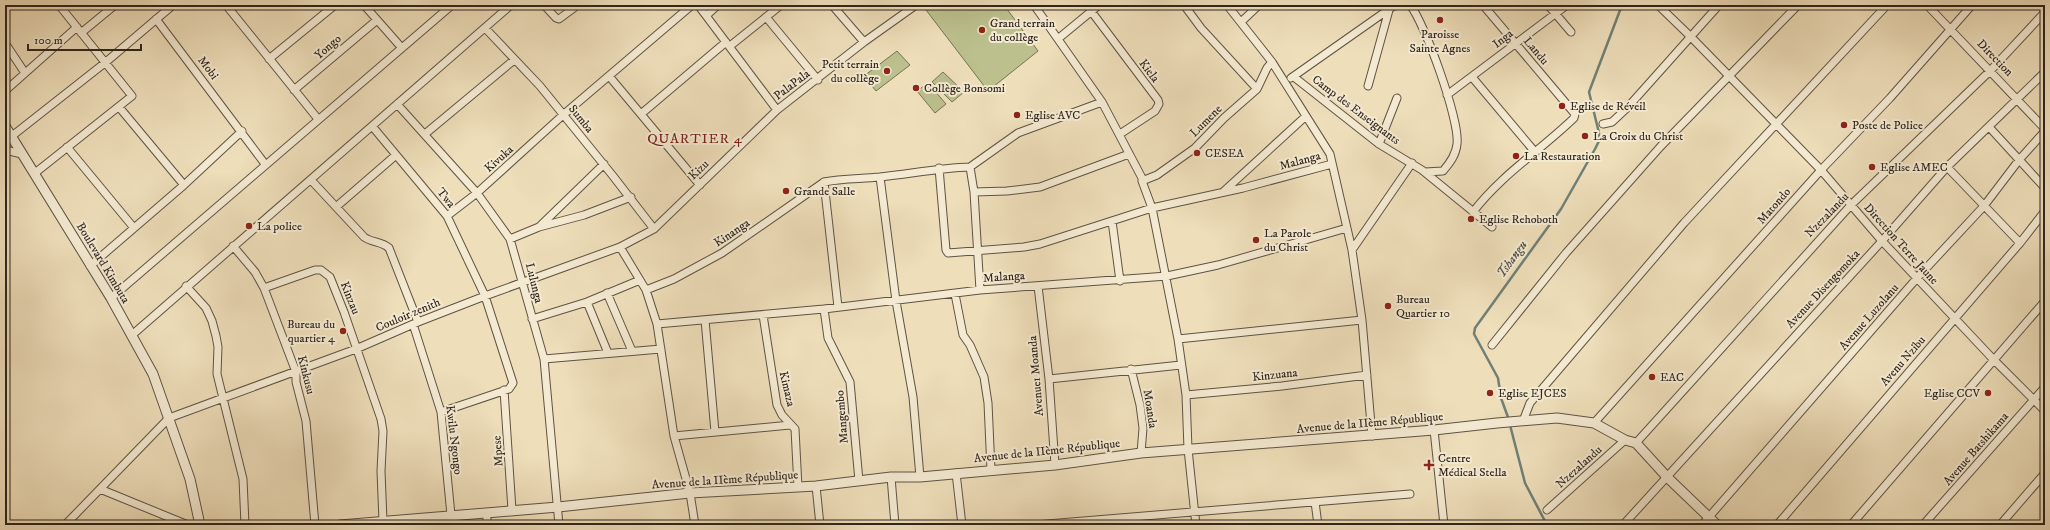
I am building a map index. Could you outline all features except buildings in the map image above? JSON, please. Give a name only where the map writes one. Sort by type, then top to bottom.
[{"type":"street","points":[[35,173],[132,96],[59,5]]},
{"type":"street","points":[[5,91],[79,30],[114,5]]},
{"type":"street","points":[[12,136],[106,62],[173,5]]},
{"type":"street","points":[[236,5],[228,8],[318,119]]},
{"type":"street","points":[[269,59],[335,5]]},
{"type":"street","points":[[364,5],[401,48]]},
{"type":"street","points":[[111,298],[265,164],[452,5]]},
{"type":"street","points":[[132,335],[186,286],[311,180],[511,5]]},
{"type":"street","points":[[544,5],[556,18],[559,18],[578,5]]},
{"type":"street","points":[[564,115],[692,5]]},
{"type":"street","points":[[698,5],[777,110]]},
{"type":"street","points":[[707,15],[718,5]]},
{"type":"street","points":[[641,114],[728,44],[781,5]]},
{"type":"street","points":[[832,5],[864,42]]},
{"type":"street","points":[[1034,5],[1059,38],[1102,102],[1142,178],[1152,208],[1167,276],[1186,395],[1188,449],[1196,525]]},
{"type":"street","points":[[1059,38],[1099,5]]},
{"type":"street","points":[[1184,5],[1201,28],[1257,89]]},
{"type":"street","points":[[1227,5],[1242,22],[1286,81],[1330,154],[1352,250],[1362,320],[1372,436]]},
{"type":"street","points":[[1242,22],[1259,5]]},
{"type":"street","name":"Camp des Enseignants","points":[[1286,81],[1294,77],[1395,5]]},
{"type":"street","points":[[1410,5],[1424,28],[1447,94],[1458,143],[1453,159],[1443,171],[1425,172]]},
{"type":"street","name":"Landu","points":[[1483,5],[1574,114],[1574,118],[1535,152]]},
{"type":"street","points":[[1548,5],[1571,32]]},
{"type":"street","name":"Inga","points":[[1447,94],[1472,77],[1567,5]]},
{"type":"street","name":"Direction Terre Jaune","points":[[1658,5],[1691,36],[1821,170],[1882,241],[1993,359],[2045,411]]},
{"type":"street","points":[[1603,124],[1612,122],[1628,108],[1648,82],[1719,5]]},
{"type":"street","points":[[1492,345],[1566,253],[1661,146],[1798,5]]},
{"type":"street","points":[[1523,421],[1530,403],[1684,223],[1887,5]]},
{"type":"street","name":"Direction","points":[[1927,5],[1951,28],[2045,130]]},
{"type":"street","name":"Matondo","points":[[1594,423],[1821,170],[1890,98],[1972,5]]},
{"type":"street","name":"PalaPala","points":[[777,110],[818,80],[864,42],[912,6]]},
{"type":"street","points":[[1368,86],[1388,10]]},
{"type":"street","name":"Kiela","points":[[1091,11],[1158,100],[1159,104],[1155,111],[1120,134]]},
{"type":"street","name":"Nzezalandu","points":[[1636,443],[1851,205],[1990,70],[2045,12]]},
{"type":"street","points":[[766,17],[818,80]]},
{"type":"street","name":"Mobi","points":[[156,19],[242,131],[265,164]]},
{"type":"street","name":"Yongo","points":[[294,90],[377,20]]},
{"type":"street","name":"Sumba","points":[[485,28],[540,86],[604,164],[654,229]]},
{"type":"street","points":[[5,43],[25,73]]},
{"type":"street","points":[[425,134],[514,60]]},
{"type":"street","name":"Lumene","points":[[1142,181],[1157,175],[1195,148],[1224,118],[1257,89],[1267,68],[1272,62]]},
{"type":"street","name":"Avenue Disengomoka","points":[[1623,525],[1882,241],[1947,167],[1990,128],[2045,72]]},
{"type":"street","points":[[609,76],[700,185]]},
{"type":"street","name":"Camp des Enseignants","points":[[1294,77],[1379,144],[1425,172]]},
{"type":"street","points":[[1472,77],[1535,152],[1496,186],[1473,212]]},
{"type":"street","points":[[1379,144],[1397,98]]},
{"type":"street","points":[[980,290],[974,192],[970,167],[1018,132],[1102,102]]},
{"type":"street","name":"Lulunga","points":[[397,104],[477,194],[510,239],[544,359],[559,525]]},
{"type":"street","points":[[119,107],[184,185]]},
{"type":"street","name":"Kizu","points":[[654,229],[777,110]]},
{"type":"street","name":"Kivuka","points":[[447,216],[477,194],[564,115]]},
{"type":"street","points":[[1222,192],[1306,116]]},
{"type":"street","name":"Boulevard Kimbuta","points":[[5,126],[111,298],[153,374],[190,479],[200,525]]},
{"type":"street","name":"Twa","points":[[372,126],[447,216],[484,296]]},
{"type":"street","points":[[1990,128],[2045,188]]},
{"type":"street","name":"Avenue Luzolanu","points":[[1702,525],[1917,278],[1984,206],[2019,160],[2045,130]]},
{"type":"street","points":[[90,266],[184,185],[242,131]]},
{"type":"street","points":[[67,148],[134,228]]},
{"type":"street","points":[[5,150],[22,154]]},
{"type":"street","points":[[974,192],[1007,192],[1040,187],[1129,154]]},
{"type":"street","points":[[336,207],[396,155]]},
{"type":"street","points":[[1352,250],[1412,163]]},
{"type":"street","points":[[539,227],[604,164]]},
{"type":"street","name":"Malanga","points":[[939,168],[946,250],[948,253],[1024,247],[1040,244],[1152,208],[1332,164]]},
{"type":"street","name":"Kinanga","points":[[646,290],[674,279],[722,253],[824,182],[880,177],[939,168],[970,167]]},
{"type":"street","points":[[1947,167],[2020,243]]},
{"type":"street","points":[[1425,172],[1492,227]]},
{"type":"street","points":[[880,177],[896,301],[913,397],[920,477]]},
{"type":"street","points":[[311,180],[364,238],[370,241],[381,242],[389,248],[415,323]]},
{"type":"street","points":[[824,182],[838,307]]},
{"type":"street","points":[[510,239],[539,227],[584,215],[630,197]]},
{"type":"street","name":"Avenu Nzibu","points":[[1777,525],[2020,243],[2045,211]]},
{"type":"street","points":[[1112,221],[1120,280]]},
{"type":"street","name":"Malanga","points":[[657,324],[824,309],[980,290],[1167,276],[1218,265],[1347,228]]},
{"type":"street","name":"Couloir zenith","points":[[168,418],[356,349],[415,323],[484,296],[620,247],[654,229]]},
{"type":"street","name":"Kinkusu","points":[[233,246],[255,272],[264,288],[296,372],[296,382],[306,421],[315,525]]},
{"type":"street","points":[[620,247],[646,290],[657,324],[674,436],[690,493],[695,525]]},
{"type":"street","name":"Kinzau","points":[[264,288],[315,270],[321,270],[330,277],[344,312],[356,349]]},
{"type":"street","points":[[532,319],[587,302],[640,280]]},
{"type":"street","points":[[186,286],[206,308],[212,321],[218,347],[217,374],[243,479],[245,525]]},
{"type":"street","name":"Avenue1 Moanda","points":[[1038,286],[1055,464]]},
{"type":"street","points":[[607,294],[632,351]]},
{"type":"street","points":[[955,294],[963,335],[970,346],[984,377],[988,403],[991,470]]},
{"type":"street","name":"Mpese","points":[[484,296],[513,383],[512,386],[504,390],[512,510]]},
{"type":"street","points":[[1851,525],[1993,359],[2045,301]]},
{"type":"street","points":[[587,302],[608,353]]},
{"type":"street","name":"Mangembo","points":[[824,309],[828,338],[850,382],[859,481]]},
{"type":"street","name":"Kimaza","points":[[764,315],[777,405],[790,425],[795,429],[798,487]]},
{"type":"street","points":[[704,320],[715,432]]},
{"type":"street","points":[[1178,340],[1362,320]]},
{"type":"street","name":"Kwilu Ngongo","points":[[415,323],[441,412],[451,515]]},
{"type":"street","points":[[356,349],[382,425],[379,523]]},
{"type":"street","points":[[544,359],[661,349]]},
{"type":"street","points":[[1048,379],[1131,369],[1181,365]]},
{"type":"street","name":"Moanda","points":[[1131,369],[1140,405],[1143,428],[1141,453]]},
{"type":"street","name":"Kinzuana","points":[[1186,395],[1282,386],[1367,375]]},
{"type":"street","name":"Avenue Batshikama","points":[[1923,525],[2045,387]]},
{"type":"street","points":[[441,412],[504,390]]},
{"type":"street","points":[[65,525],[168,418]]},
{"type":"street","name":"Avenue de la IIème République","points":[[340,525],[432,521],[451,515],[558,507],[690,493],[816,486],[891,477],[920,477],[1055,464],[1141,453],[1372,436],[1557,418],[1594,423],[1625,440],[1636,443]]},
{"type":"street","points":[[674,436],[790,425]]},
{"type":"street","points":[[1434,430],[1444,525]]},
{"type":"street","name":"Nzezalandu","points":[[1547,510],[1625,440]]},
{"type":"street","points":[[1636,443],[1717,525]]},
{"type":"street","points":[[956,473],[962,525]]},
{"type":"street","points":[[2000,525],[2045,473]]},
{"type":"street","points":[[891,477],[895,525]]},
{"type":"street","points":[[816,486],[820,525]]},
{"type":"street","points":[[100,489],[188,525]]},
{"type":"street","points":[[1035,525],[1099,523],[1410,494]]},
{"type":"street","points":[[1315,502],[1318,525]]},
{"type":"street","points":[[486,513],[488,525]]},
{"type":"green space","name":"Grand terrain du collège","points":[[932,5],[1004,5],[1038,51],[988,91],[926,10]]},
{"type":"green space","name":"Petit terrain du collège","points":[[897,51],[910,65],[876,91],[864,76]]},
{"type":"green space","points":[[943,72],[964,92],[952,102],[932,82]]},
{"type":"green space","points":[[928,83],[946,104],[935,113],[917,91]]},
{"type":"waterway","name":"Tshangu","points":[[1509,420],[1501,398],[1498,378],[1474,334],[1475,328],[1561,209],[1599,141],[1599,133],[1589,92],[1622,5]]},
{"type":"waterway","name":"Tshangu","points":[[1510,425],[1525,483],[1547,525]]},
{"type":"place","name":"Paroisse Sainte Agnes","points":[[1440,20]]},
{"type":"place","name":"Grand terrain du collège","points":[[982,30]]},
{"type":"place","name":"Petit terrain du collège","points":[[887,71]]},
{"type":"place","name":"Collège Bonsomi","points":[[916,88]]},
{"type":"place","name":"Eglise de Réveil","points":[[1562,106]]},
{"type":"place","name":"Eglise AVC","points":[[1017,115]]},
{"type":"place","name":"Poste de Police","points":[[1844,125]]},
{"type":"place","name":"La Croix du Christ","points":[[1585,136]]},
{"type":"place","name":"CESEA","points":[[1197,153]]},
{"type":"place","name":"La Restauration","points":[[1516,156]]},
{"type":"place","name":"Eglise AMEC","points":[[1872,167]]},
{"type":"place","name":"Grande Salle","points":[[786,191]]},
{"type":"place","name":"Eglise Rehoboth","points":[[1471,219]]},
{"type":"place","name":"La police","points":[[249,226]]},
{"type":"place","name":"La Parole du Christ","points":[[1256,240]]},
{"type":"place","name":"Bureau Quartier 10","points":[[1388,306]]},
{"type":"place","name":"Bureau du quartier 4","points":[[343,331]]},
{"type":"place","name":"EAC","points":[[1652,377]]},
{"type":"place","name":"Eglise EJCES","points":[[1490,393]]},
{"type":"place","name":"Eglise CCV","points":[[1988,393]]},
{"type":"place","name":"Centre Médical Stella","points":[[1429,465]]},
{"type":"district","name":"QUARTIER 4","points":[[695,139]]}]
